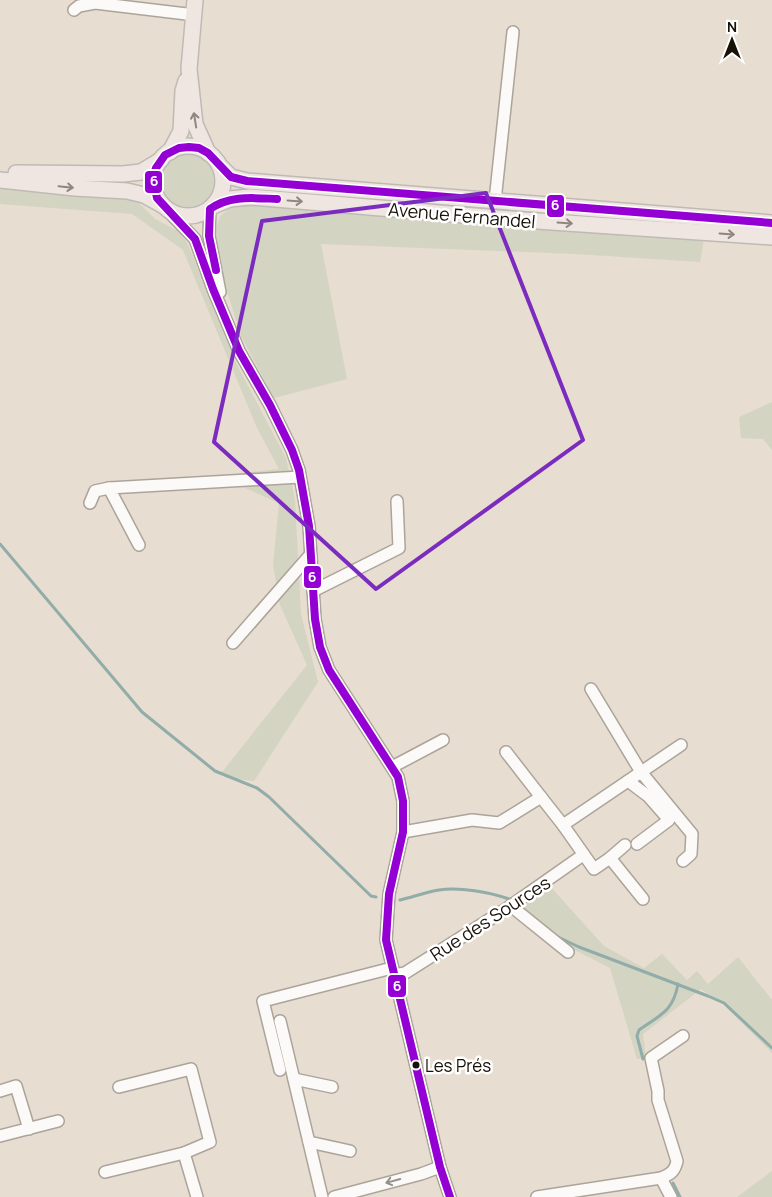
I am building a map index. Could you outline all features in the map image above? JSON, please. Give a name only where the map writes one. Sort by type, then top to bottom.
[{"type":"main road","points":[[164,207],[157,198],[153,178],[156,168],[181,131],[183,91],[189,70],[195,8]]},
{"type":"main road","points":[[0,180],[127,191],[144,195],[176,214],[187,216],[199,215],[211,208],[219,198],[223,187],[223,176],[219,166],[208,153],[195,124],[189,70]]},
{"type":"main road","points":[[0,173],[123,174],[141,172],[179,148],[189,146],[199,148],[208,153]]},
{"type":"main road","name":"Avenue Fernandel","points":[[219,166],[231,177],[247,181],[772,223]]},
{"type":"main road","name":"Avenue Fernandel","points":[[211,208],[230,200],[250,197],[523,220],[772,237]]},
{"type":"street","points":[[74,10],[79,6],[95,3],[195,8]]},
{"type":"street","points":[[495,201],[513,32]]},
{"type":"street","points":[[164,207],[195,238],[239,351],[270,405],[292,450],[300,476],[309,526],[315,619],[320,647],[329,670],[398,777],[403,801],[403,832],[389,894],[386,940],[440,1167],[450,1197]]},
{"type":"street","points":[[211,208],[209,236],[224,314]]},
{"type":"street","points":[[90,503],[95,491],[109,488],[300,476]]},
{"type":"street","points":[[109,488],[139,545]]},
{"type":"street","points":[[313,591],[399,548],[396,501]]},
{"type":"street","points":[[233,643],[310,555]]},
{"type":"street","points":[[591,689],[641,772],[692,834],[691,854],[682,861]]},
{"type":"street","points":[[392,767],[443,740]]},
{"type":"street","points":[[563,825],[681,745]]},
{"type":"street","points":[[506,752],[563,825],[594,869],[669,820],[648,796],[628,781]]},
{"type":"street","points":[[403,832],[472,820],[499,823],[541,797]]},
{"type":"street","name":"Rue des Sources","points":[[280,1070],[263,1001],[393,971],[404,973],[511,906],[583,855]]},
{"type":"street","points":[[610,858],[643,899]]},
{"type":"street","points":[[511,906],[568,952]]},
{"type":"street","points":[[280,1021],[322,1197]]},
{"type":"street","points":[[537,1197],[661,1178],[670,1174],[676,1168],[677,1161],[658,1100],[651,1058],[682,1036]]},
{"type":"street","points":[[105,1172],[184,1153],[210,1142],[191,1069],[119,1087]]},
{"type":"street","points":[[294,1079],[332,1087]]},
{"type":"street","points":[[0,1091],[16,1086],[29,1129]]},
{"type":"street","points":[[0,1136],[58,1121]]},
{"type":"street","points":[[309,1142],[350,1151]]},
{"type":"street","points":[[184,1153],[197,1197]]},
{"type":"street","points":[[334,1197],[421,1174],[440,1167]]},
{"type":"street","points":[[661,1178],[672,1197]]},
{"type":"highlighted area","points":[[486,193],[583,440],[376,589],[214,442],[262,221]]},
{"type":"green space","points":[[187,154],[207,162],[215,182],[207,202],[187,210],[167,202],[159,182],[167,162]]},
{"type":"green space","points":[[0,186],[134,198],[155,219],[178,231],[187,242],[235,361],[286,458],[295,500],[301,614],[318,682],[254,781],[236,779],[222,772],[307,665],[280,605],[273,565],[279,503],[243,487],[241,473],[279,469],[257,428],[183,250],[132,214],[0,204]]},
{"type":"green space","points":[[246,205],[704,238],[700,262],[576,254],[321,244],[347,379],[274,398],[241,336],[222,275],[215,233],[220,216],[229,209]]},
{"type":"green space","points":[[772,402],[772,450],[763,439],[741,438],[739,417]]},
{"type":"green space","points":[[548,884],[604,946],[644,968],[662,954],[687,980],[697,971],[708,984],[738,957],[772,1000],[772,1053],[724,1005],[701,989],[643,1034],[646,1058],[637,1059],[610,968],[561,943],[516,907]]},
{"type":"green space","points":[[772,1171],[772,1197],[737,1197]]},
{"type":"waterway","points":[[0,544],[142,712],[215,771],[257,788],[269,797],[371,896],[376,897]]},
{"type":"waterway","points":[[400,900],[447,889],[484,892],[509,899]]},
{"type":"waterway","points":[[558,937],[579,947],[724,1003],[772,1048]]},
{"type":"waterway","points":[[643,1059],[637,1036],[639,1030],[669,1007],[673,1001],[678,984]]},
{"type":"waterway","points":[[673,1183],[680,1197]]},
{"type":"transit line","name":"6","points":[[450,1197],[440,1167],[386,940],[389,894],[403,832],[403,801],[398,777],[329,670],[320,647],[315,619],[309,526],[299,470],[292,450],[270,405],[239,351],[213,289],[195,239],[157,198],[153,178],[156,168],[165,155],[179,148],[189,147],[199,148],[208,153],[231,177],[247,181],[772,223]]},
{"type":"transit line","name":"6","points":[[216,270],[209,236],[210,209],[234,199],[277,199]]},
{"type":"place","name":"Les Prés","points":[[416,1065]]}]
